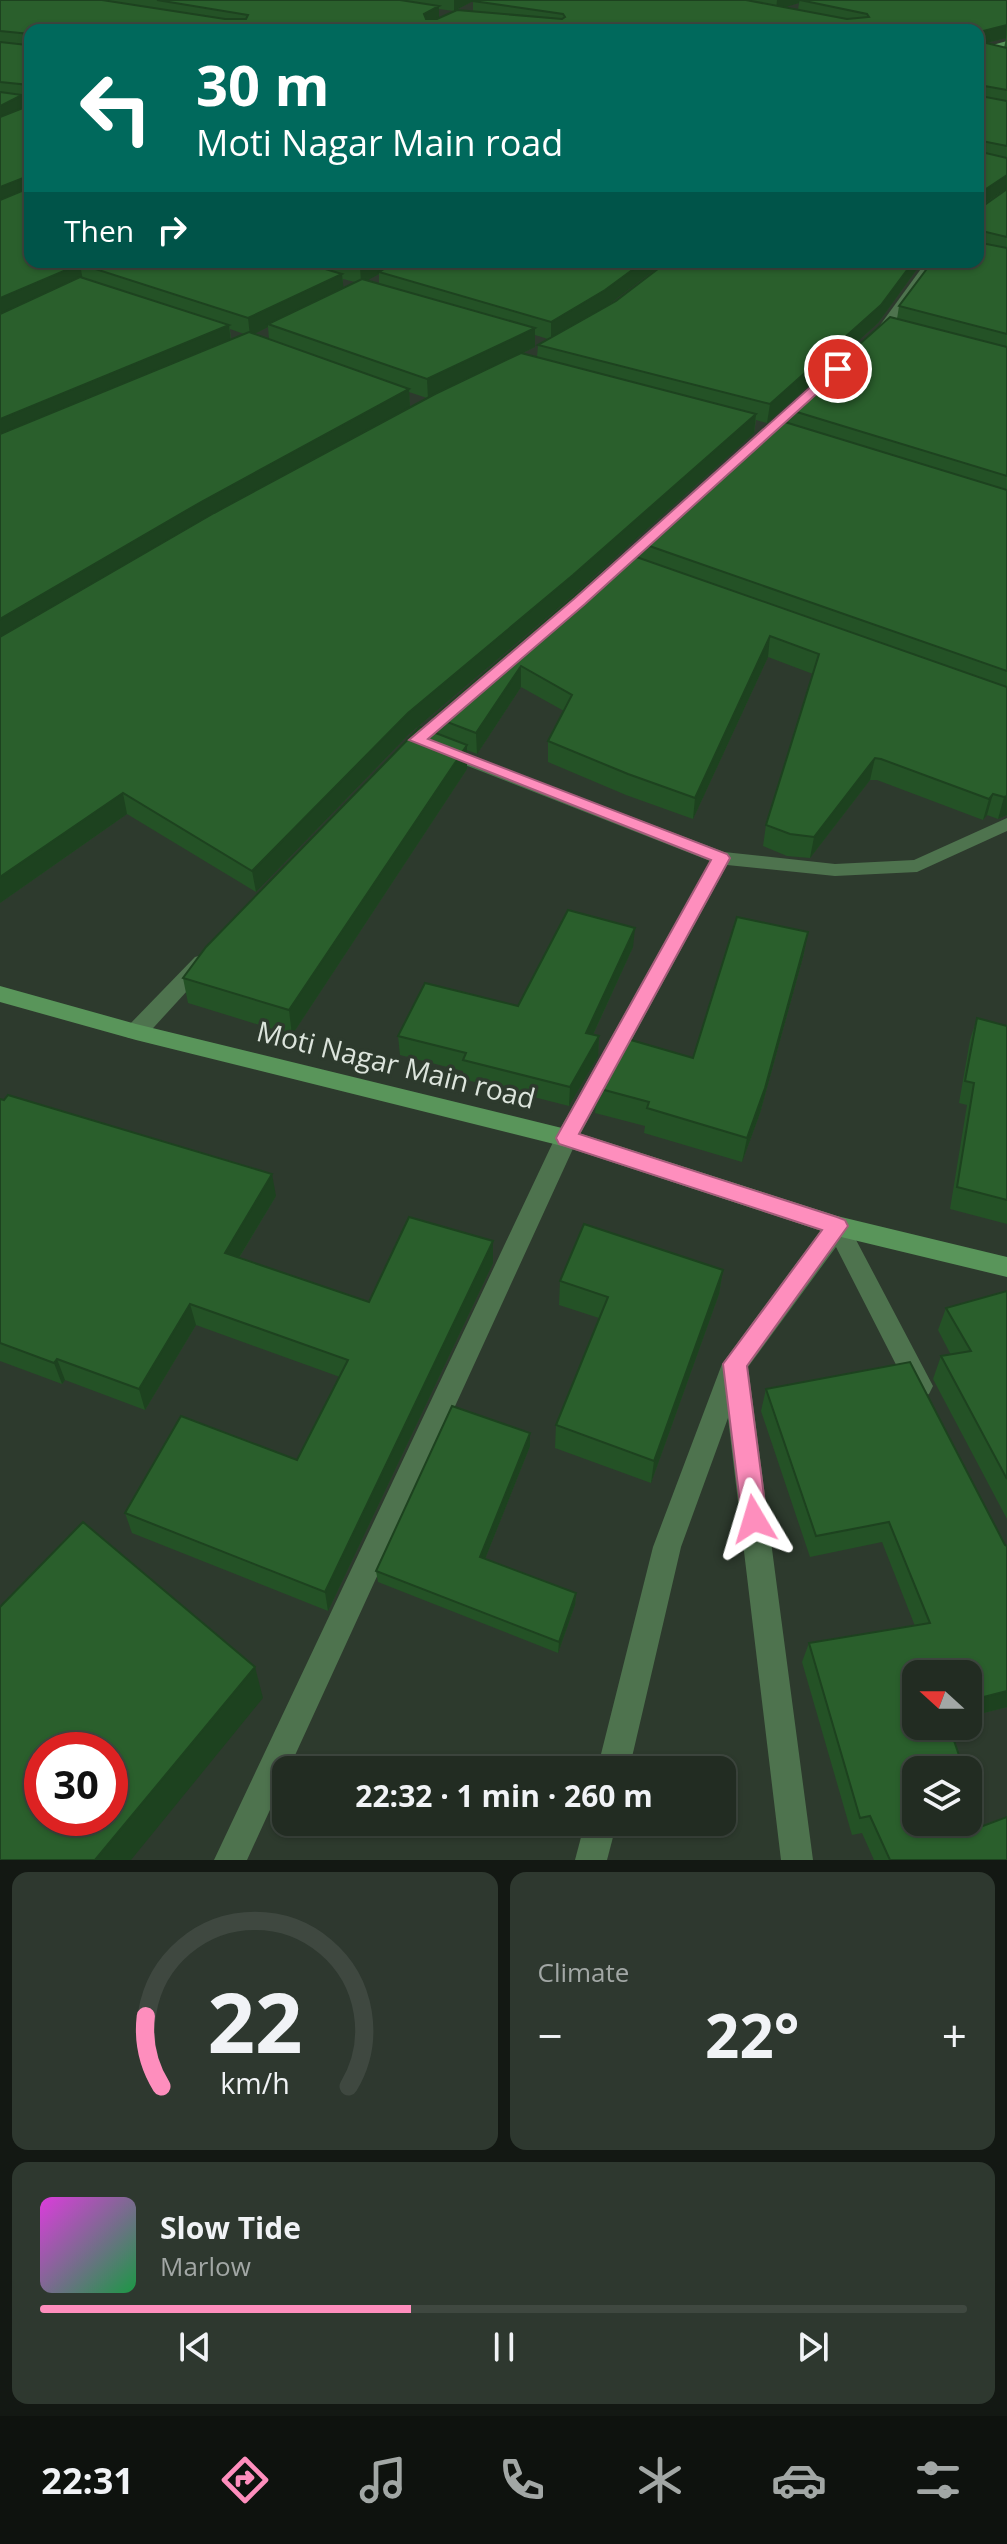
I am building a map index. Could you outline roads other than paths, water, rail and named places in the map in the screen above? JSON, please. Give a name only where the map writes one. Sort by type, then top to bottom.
[{"type":"street","points":[[984,49],[1007,43]]},
{"type":"street","points":[[984,52],[1007,57]]},
{"type":"street","points":[[0,101],[24,104]]},
{"type":"street","points":[[885,332],[928,268]]},
{"type":"street","points":[[600,582],[628,566],[666,523]]},
{"type":"street","points":[[431,745],[721,858],[835,870],[917,866],[1007,824]]},
{"type":"street","points":[[230,1860],[566,1138],[721,858]]},
{"type":"street","points":[[136,1032],[211,953]]},
{"type":"street","name":"Moti Nagar Main road","points":[[0,994],[136,1032],[566,1138],[837,1226],[1007,1267]]},
{"type":"street","points":[[616,1756],[667,1547],[735,1364],[837,1226],[929,1404]]},
{"type":"street","points":[[735,1364],[797,1860]]},
{"type":"street","points":[[591,1860],[597,1836]]}]
